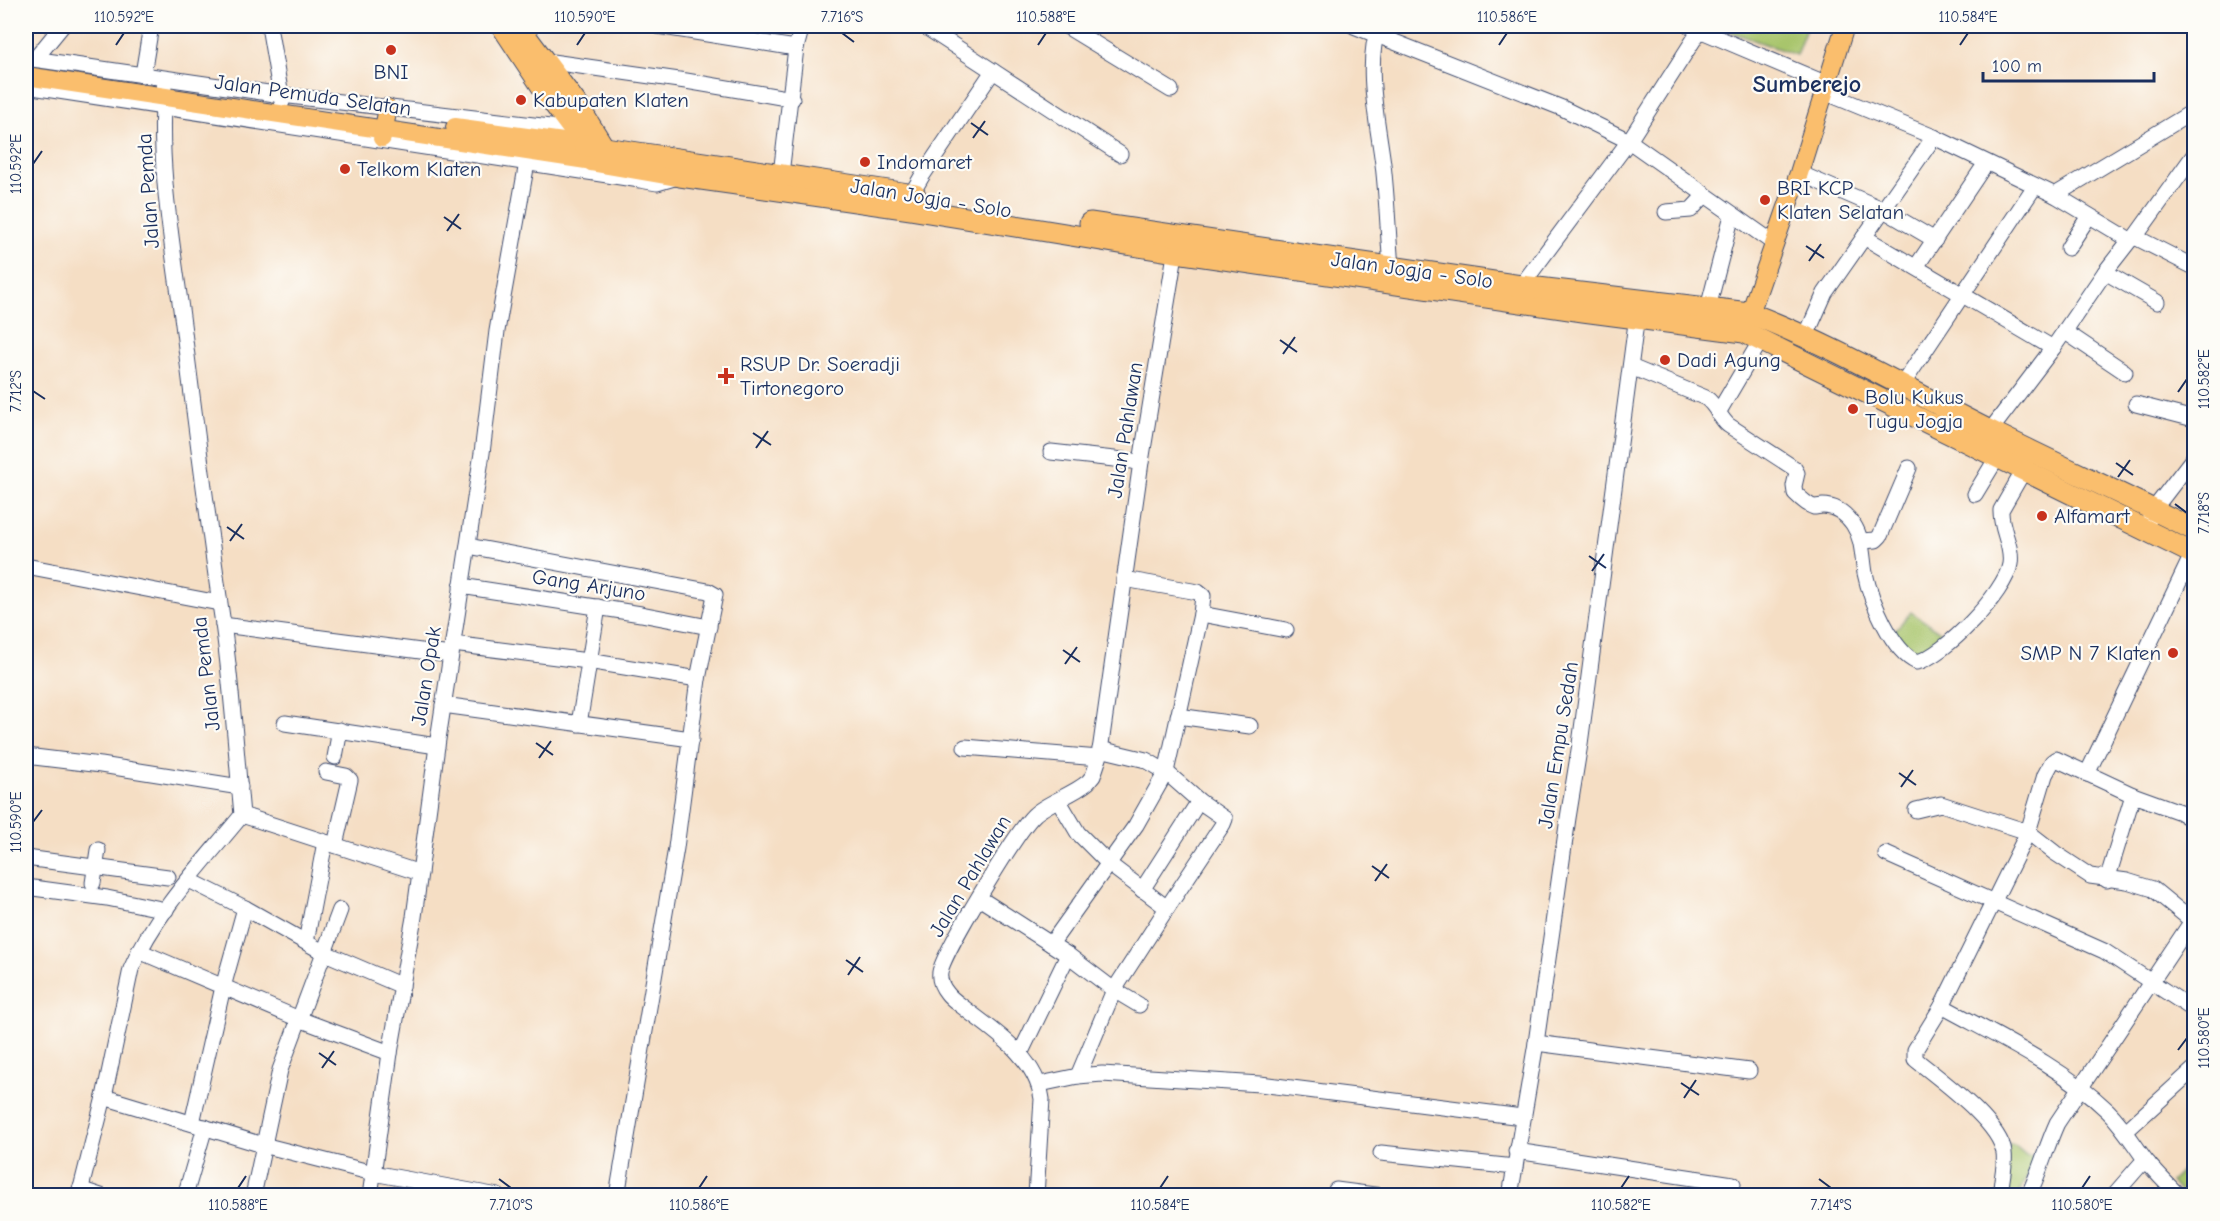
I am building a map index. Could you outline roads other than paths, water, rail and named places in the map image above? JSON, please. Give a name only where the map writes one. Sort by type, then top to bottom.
[{"type":"highway","points":[[502,26],[549,97],[592,144]]},
{"type":"highway","points":[[518,26],[545,61],[592,144]]},
{"type":"highway","name":"Jalan Jogja - Solo","points":[[592,144],[781,174],[911,202]]},
{"type":"highway","name":"Jalan Jogja - Solo","points":[[592,144],[680,176],[911,202],[1177,244],[1638,308],[1708,308],[2024,470],[2194,553]]},
{"type":"highway","name":"Jalan Jogja - Solo","points":[[1177,244],[1391,267],[1521,286],[1804,338],[2194,530]]},
{"type":"main road","points":[[1751,329],[1775,244],[1800,173],[1845,26]]},
{"type":"main road","name":"Jalan Pemuda Selatan","points":[[29,61],[164,97],[283,104],[436,136],[529,151],[592,144]]},
{"type":"main road","name":"Jalan Pemuda Selatan","points":[[26,76],[132,87]]},
{"type":"street","points":[[29,61],[62,26]]},
{"type":"street","points":[[132,87],[151,26]]},
{"type":"street","points":[[26,86],[132,87],[283,104],[269,26]]},
{"type":"street","points":[[657,26],[796,48]]},
{"type":"street","points":[[781,174],[792,99],[796,48],[802,26]]},
{"type":"street","points":[[924,26],[1120,154]]},
{"type":"street","points":[[1066,26],[1171,90]]},
{"type":"street","points":[[1354,26],[1377,30],[1562,108],[1629,141],[1775,244]]},
{"type":"street","points":[[1521,286],[1629,141],[1695,28],[1934,136],[2055,195],[2132,239],[2194,267]]},
{"type":"street","points":[[1377,30],[1372,86],[1383,167],[1391,267]]},
{"type":"street","points":[[545,61],[792,99]]},
{"type":"street","points":[[911,202],[993,70]]},
{"type":"street","points":[[164,97],[385,124],[592,144]]},
{"type":"street","name":"Jalan Pemda","points":[[164,97],[165,185],[169,232],[178,278],[200,470],[223,625],[242,815]]},
{"type":"street","points":[[2055,195],[2194,113]]},
{"type":"street","points":[[436,136],[529,151],[657,183],[680,176]]},
{"type":"street","points":[[1804,338],[1825,293],[1934,136]]},
{"type":"street","name":"Jalan Opak","points":[[370,1196],[468,546],[504,281],[529,151]]},
{"type":"street","points":[[1990,431],[2053,348],[2105,272],[2194,155]]},
{"type":"street","points":[[1916,267],[1986,163]]},
{"type":"street","points":[[1800,173],[1882,209],[1935,240]]},
{"type":"street","points":[[1902,385],[2035,186]]},
{"type":"street","points":[[1666,212],[1691,210],[1705,195]]},
{"type":"street","points":[[1708,308],[1732,215]]},
{"type":"street","points":[[2068,248],[2089,216]]},
{"type":"street","points":[[1864,237],[2053,348]]},
{"type":"street","name":"Jalan Pahlawan","points":[[1040,1084],[1020,1054],[948,996],[942,984],[942,967],[979,898],[1025,825],[1039,811],[1059,801],[1088,782],[1093,776],[1099,753],[1141,462],[1177,244]]},
{"type":"street","points":[[2105,272],[2157,302]]},
{"type":"street","name":"Jalan Empu Sedah","points":[[1510,1196],[1536,1043],[1582,733],[1638,308]]},
{"type":"street","points":[[1718,413],[1751,329]]},
{"type":"street","points":[[2064,331],[2125,372]]},
{"type":"street","points":[[1631,366],[1713,402],[1718,413],[1728,425],[1794,468],[1797,472],[1795,493],[1814,507],[1835,507],[1843,513],[1853,524],[1861,541],[1865,574],[1870,590],[1895,644],[1907,658],[1920,661],[1932,655],[1985,608],[2005,581],[2011,563],[2001,510],[2024,470]]},
{"type":"street","points":[[2136,404],[2194,419]]},
{"type":"street","points":[[1051,452],[1141,462]]},
{"type":"street","points":[[1975,494],[1998,456]]},
{"type":"street","points":[[2145,529],[2154,509],[2194,457]]},
{"type":"street","points":[[1861,541],[1876,540],[1880,536],[1909,468]]},
{"type":"street","points":[[468,546],[708,591],[715,595],[698,679],[676,848],[617,1196]]},
{"type":"street","points":[[2087,774],[2194,553]]},
{"type":"street","points":[[26,566],[219,603]]},
{"type":"street","points":[[1051,944],[1136,825],[1166,772],[1201,614],[1203,596],[1198,592],[1124,579]]},
{"type":"street","name":"Gang Arjuno","points":[[462,586],[709,627]]},
{"type":"street","points":[[579,724],[598,607]]},
{"type":"street","points":[[1201,614],[1286,630]]},
{"type":"street","points":[[223,625],[588,662],[698,679]]},
{"type":"street","points":[[444,705],[691,740]]},
{"type":"street","points":[[1178,716],[1250,726]]},
{"type":"street","points":[[285,723],[437,746]]},
{"type":"street","points":[[335,757],[340,730]]},
{"type":"street","points":[[966,747],[1099,753],[1146,760],[1166,772],[1199,801],[1223,816],[1225,820],[1114,990],[1078,1076]]},
{"type":"street","points":[[26,756],[101,765],[240,787]]},
{"type":"street","points":[[2001,1196],[2004,1152],[2000,1142],[1971,1104],[1915,1059],[1914,1050],[1942,1006],[2028,832],[2045,775],[2056,759],[2133,795],[2180,812],[2194,821]]},
{"type":"street","points":[[306,942],[330,844],[350,784],[346,776],[326,772]]},
{"type":"street","points":[[2107,880],[2133,795]]},
{"type":"street","points":[[1059,801],[1078,833],[1109,864],[1167,908]]},
{"type":"street","points":[[1142,890],[1199,801]]},
{"type":"street","points":[[1916,810],[1941,804],[2028,832],[2090,876],[2127,881],[2153,890],[2193,919],[2057,1123],[2028,1196]]},
{"type":"street","points":[[101,1196],[79,1192],[104,1097],[130,969],[166,910],[242,815],[420,873]]},
{"type":"street","points":[[94,875],[98,850]]},
{"type":"street","points":[[1886,854],[2104,951],[2194,1010]]},
{"type":"street","points":[[26,858],[94,875],[168,877]]},
{"type":"street","points":[[189,880],[245,908],[325,953],[402,986]]},
{"type":"street","points":[[26,887],[166,910]]},
{"type":"street","points":[[979,898],[1068,955],[1114,990],[1139,1005]]},
{"type":"street","points":[[186,1196],[223,987],[245,908]]},
{"type":"street","points":[[253,1196],[280,1070],[340,910]]},
{"type":"street","points":[[140,951],[299,1019],[390,1053]]},
{"type":"street","points":[[1020,1054],[1068,955]]},
{"type":"street","points":[[1942,1006],[2027,1053],[2082,1088],[2109,1112],[2126,1131],[2148,1163],[2179,1196]]},
{"type":"street","points":[[1536,1043],[1749,1071]]},
{"type":"street","points":[[2126,1131],[2194,1070]]},
{"type":"street","points":[[1036,1196],[1042,1099],[1040,1084],[1078,1076],[1102,1074],[1260,1084],[1522,1117]]},
{"type":"street","points":[[104,1097],[263,1145],[373,1173],[496,1195]]},
{"type":"street","points":[[1516,1151],[1733,1184]]},
{"type":"street","points":[[1381,1153],[1515,1167]]},
{"type":"street","points":[[2113,1196],[2140,1165],[2148,1163]]},
{"type":"street","points":[[1336,1190],[1382,1196]]},
{"type":"place","name":"BNI","points":[[391,50]]},
{"type":"place","name":"Kabupaten Klaten","points":[[521,100]]},
{"type":"place","name":"Indomaret","points":[[865,162]]},
{"type":"place","name":"Telkom Klaten","points":[[345,169]]},
{"type":"place","name":"BRI KCP Klaten Selatan","points":[[1765,200]]},
{"type":"place","name":"Dadi Agung","points":[[1665,360]]},
{"type":"place","name":"RSUP Dr. Soeradji Tirtonegoro","points":[[726,376]]},
{"type":"place","name":"Bolu Kukus Tugu Jogja","points":[[1853,409]]},
{"type":"place","name":"Alfamart","points":[[2042,516]]},
{"type":"place","name":"SMP N 7 Klaten","points":[[2173,653]]},
{"type":"district","name":"Sumberejo","points":[[1807,84]]}]
